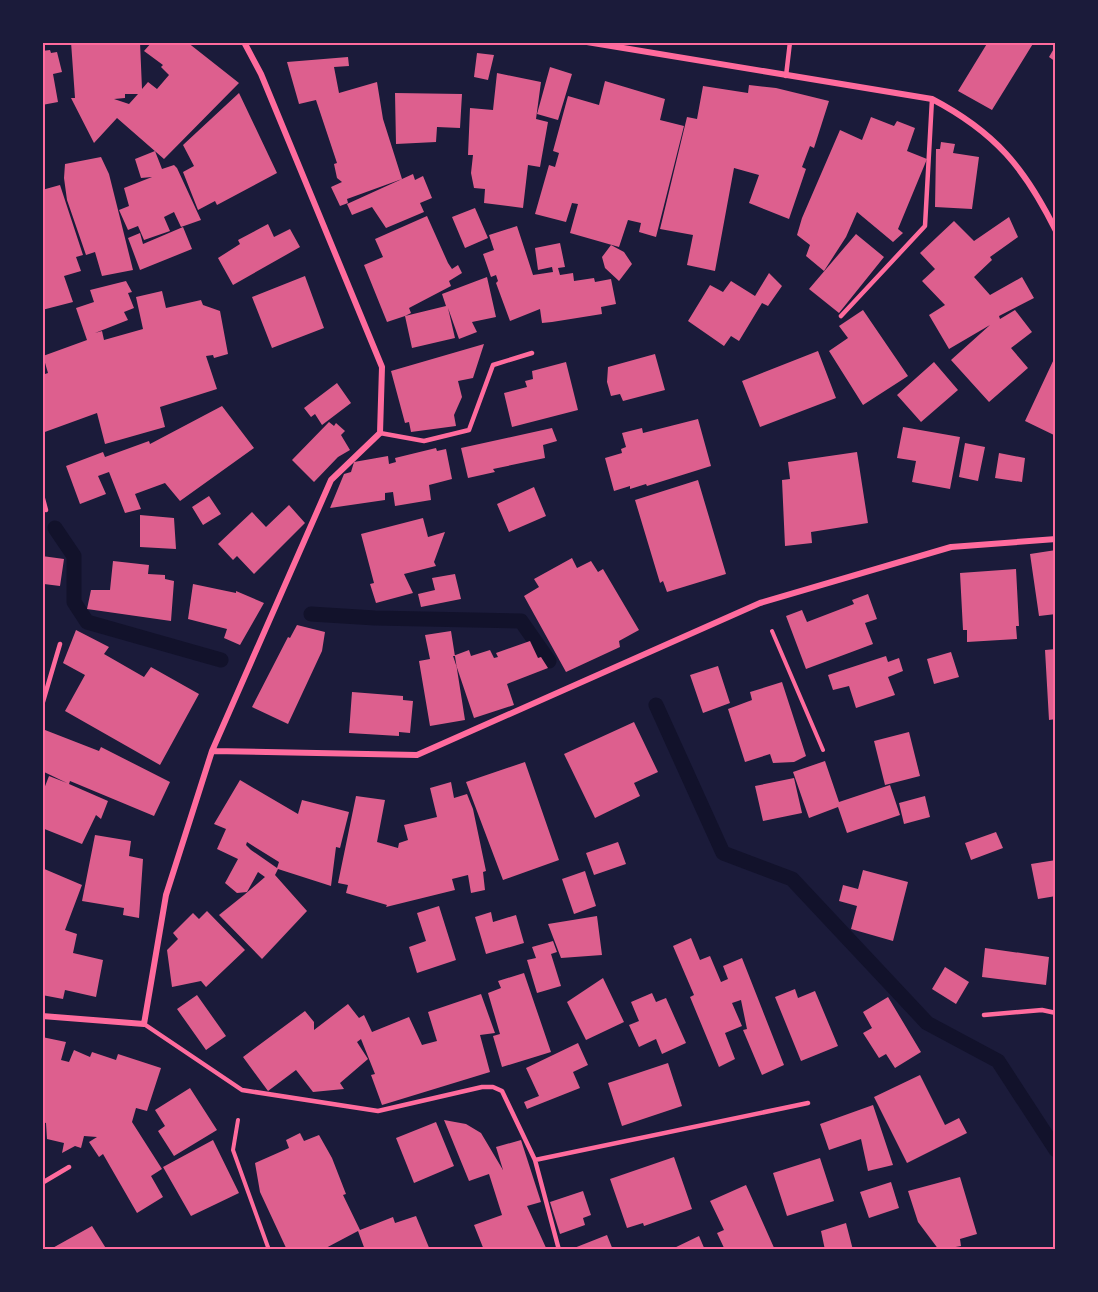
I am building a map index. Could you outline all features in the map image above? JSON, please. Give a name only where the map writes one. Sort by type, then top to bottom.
[{"type":"street","points":[[42,1016],[144,1024],[166,895],[212,751],[331,480],[380,433],[382,368],[261,74],[244,42]]},
{"type":"street","points":[[587,42],[932,99],[964,115],[1011,156],[1038,195],[1056,231]]},
{"type":"street","points":[[212,751],[417,755],[760,603],[951,548],[1056,539]]},
{"type":"lane","points":[[786,76],[790,42]]},
{"type":"lane","points":[[841,316],[925,226],[932,99]]},
{"type":"lane","points":[[380,433],[424,441],[469,430],[493,365],[532,353]]},
{"type":"lane","points":[[42,495],[46,510]]},
{"type":"lane","points":[[42,705],[60,644]]},
{"type":"lane","points":[[984,1015],[1042,1010],[1056,1013]]},
{"type":"lane","points":[[144,1024],[242,1090],[378,1111],[482,1087],[493,1087],[502,1091],[535,1160],[559,1250]]},
{"type":"lane","points":[[535,1160],[808,1103]]},
{"type":"lane","points":[[42,1184],[69,1167]]},
{"type":"path","points":[[760,603],[823,750]]},
{"type":"path","points":[[242,1090],[233,1150],[269,1250]]},
{"type":"building","points":[[71,42],[140,42],[142,89],[148,82],[157,89],[169,75],[161,67],[163,65],[144,51],[152,42],[187,42],[239,83],[164,159],[117,118],[94,143],[71,98],[75,98]],"holes":[[[125,94],[138,94],[129,104],[114,99],[125,98]]]},
{"type":"building","points":[[988,42],[1034,42],[992,110],[958,91]]},
{"type":"building","points":[[1056,45],[1056,62],[1049,57]]},
{"type":"building","points":[[50,50],[51,53],[57,52],[62,72],[53,74],[58,102],[42,105],[42,51]]},
{"type":"building","points":[[477,53],[494,55],[488,80],[474,77]]},
{"type":"building","points":[[348,57],[349,66],[334,67],[339,93],[377,82],[383,119],[402,179],[347,199],[348,203],[340,206],[331,187],[342,182],[337,178],[334,164],[337,163],[316,100],[299,104],[287,62]]},
{"type":"building","points":[[550,67],[572,74],[558,120],[537,114]]},
{"type":"building","points":[[497,73],[541,82],[536,119],[548,122],[540,167],[528,165],[523,208],[484,203],[485,189],[474,188],[471,173],[473,155],[468,155],[470,108],[493,110]]},
{"type":"building","points":[[605,81],[665,99],[660,120],[684,126],[656,237],[639,232],[641,223],[628,220],[619,247],[570,233],[578,204],[572,203],[566,222],[535,214],[549,165],[555,167],[559,153],[553,151],[568,96],[599,105]]},
{"type":"building","points":[[749,85],[776,88],[829,101],[814,148],[810,146],[802,167],[806,169],[789,219],[749,203],[759,175],[734,168],[715,271],[687,265],[693,235],[660,229],[687,117],[697,119],[703,86],[748,93]]},
{"type":"building","points":[[239,93],[277,173],[217,205],[215,201],[198,210],[183,172],[194,166],[183,145]]},
{"type":"building","points":[[395,93],[462,94],[460,128],[437,127],[436,142],[396,144]]},
{"type":"building","points":[[871,117],[894,126],[897,121],[915,128],[907,151],[927,159],[898,229],[903,233],[893,242],[857,212],[846,237],[824,271],[806,256],[810,245],[797,235],[802,218],[840,130],[862,140]]},
{"type":"building","points":[[941,142],[955,144],[953,153],[979,157],[972,209],[935,207],[936,149],[940,149]]},
{"type":"building","points":[[155,151],[162,169],[174,165],[177,168],[201,220],[181,227],[174,212],[164,217],[170,231],[144,240],[138,226],[128,230],[119,210],[129,206],[124,188],[152,177],[141,178],[135,159]]},
{"type":"building","points":[[101,157],[109,174],[133,270],[102,276],[95,252],[86,255],[67,200],[64,178],[65,164]]},
{"type":"building","points":[[413,174],[415,180],[423,176],[432,198],[420,203],[424,212],[386,228],[372,207],[352,215],[347,204]]},
{"type":"building","points":[[60,185],[83,255],[76,257],[81,271],[64,276],[73,302],[42,310],[42,190]]},
{"type":"building","points":[[475,208],[488,238],[465,248],[452,217]]},
{"type":"building","points":[[427,216],[448,263],[452,269],[458,265],[462,273],[449,281],[451,286],[409,308],[411,313],[387,322],[364,265],[383,257],[375,239]]},
{"type":"building","points":[[1009,217],[1018,237],[990,257],[992,260],[974,277],[990,295],[1022,277],[1034,298],[999,316],[1000,319],[1015,310],[1032,332],[1011,348],[1028,368],[989,402],[951,360],[990,325],[949,349],[929,315],[945,305],[922,281],[935,269],[920,253],[954,221],[974,241]]},
{"type":"building","points":[[268,224],[274,237],[290,229],[300,247],[233,285],[218,258],[240,244],[238,240]]},
{"type":"building","points":[[517,226],[533,275],[553,272],[552,267],[538,270],[535,248],[560,243],[565,267],[558,268],[560,275],[573,273],[574,281],[594,278],[595,282],[611,279],[616,304],[601,307],[602,314],[542,323],[540,309],[510,321],[496,283],[498,281],[496,275],[491,277],[483,254],[494,250],[489,235]]},
{"type":"building","points":[[183,227],[192,249],[140,270],[128,238],[140,233],[143,244]]},
{"type":"building","points":[[856,234],[884,257],[839,313],[809,289]]},
{"type":"building","points":[[611,245],[624,252],[632,264],[619,281],[605,268],[602,257]]},
{"type":"building","points":[[769,273],[782,286],[768,306],[762,303],[739,341],[731,336],[724,346],[688,321],[710,285],[723,292],[731,281],[755,296]]},
{"type":"building","points":[[305,276],[324,328],[272,348],[252,297]]},
{"type":"building","points":[[487,277],[496,317],[472,322],[477,332],[459,339],[448,308],[455,338],[412,348],[405,316],[446,306],[442,294]]},
{"type":"building","points":[[126,281],[132,292],[128,293],[134,308],[124,312],[128,320],[95,333],[102,331],[104,340],[143,329],[136,297],[162,291],[166,308],[201,300],[203,305],[220,311],[228,354],[214,358],[213,355],[206,356],[217,389],[160,407],[165,427],[105,444],[97,413],[42,433],[42,375],[48,373],[43,356],[87,340],[76,308],[94,302],[90,290]]},
{"type":"building","points":[[863,310],[908,376],[863,405],[829,351],[848,338],[839,326]]},
{"type":"building","points":[[484,344],[473,378],[458,381],[462,397],[454,415],[456,426],[411,432],[409,422],[405,423],[391,371]]},
{"type":"building","points":[[818,351],[836,398],[760,427],[742,381]]},
{"type":"building","points":[[655,354],[665,390],[623,401],[620,394],[611,396],[607,382],[608,367]]},
{"type":"building","points":[[1054,359],[1056,360],[1056,436],[1025,421]]},
{"type":"building","points":[[566,362],[578,410],[512,427],[504,393],[527,387],[525,381],[533,379],[532,371]]},
{"type":"building","points":[[934,362],[958,390],[921,422],[897,395]]},
{"type":"building","points":[[337,383],[351,403],[322,425],[315,414],[311,417],[304,408]]},
{"type":"building","points":[[222,406],[254,448],[180,501],[165,483],[135,494],[141,509],[125,513],[109,472],[98,476],[106,494],[80,504],[66,466],[103,452],[105,457],[149,441],[150,444]]},
{"type":"building","points":[[698,419],[711,466],[647,486],[646,484],[630,489],[630,486],[614,491],[605,458],[622,453],[621,449],[626,447],[622,433],[642,428],[643,433]]},
{"type":"building","points":[[329,422],[334,426],[336,423],[345,431],[341,435],[350,450],[338,457],[314,482],[292,460]]},
{"type":"building","points":[[903,427],[960,437],[950,489],[912,482],[916,461],[897,458]]},
{"type":"building","points":[[552,428],[557,441],[543,445],[545,458],[493,469],[495,472],[468,478],[461,448]]},
{"type":"building","points":[[965,443],[985,447],[978,481],[959,477]]},
{"type":"building","points":[[436,448],[437,451],[446,449],[452,479],[429,485],[431,500],[395,506],[393,492],[385,493],[385,500],[330,508],[344,474],[351,472],[354,462],[388,456],[389,464],[396,462],[395,458]]},
{"type":"building","points":[[857,452],[868,523],[811,532],[812,543],[785,546],[782,480],[790,479],[788,462]]},
{"type":"building","points":[[999,453],[1025,458],[1022,482],[995,478]]},
{"type":"building","points":[[698,480],[726,574],[667,592],[663,581],[660,583],[635,500]]},
{"type":"building","points":[[534,487],[546,516],[509,532],[497,504]]},
{"type":"building","points":[[209,496],[221,514],[203,525],[192,507]]},
{"type":"building","points":[[289,505],[305,523],[254,574],[237,556],[233,560],[218,544],[252,512],[266,527]]},
{"type":"building","points":[[140,515],[174,518],[176,549],[140,547]]},
{"type":"building","points":[[423,518],[428,537],[445,532],[434,562],[436,566],[404,574],[413,593],[376,603],[370,584],[374,583],[361,534]]},
{"type":"building","points":[[1056,550],[1056,614],[1039,616],[1030,554]]},
{"type":"building","points":[[42,556],[64,559],[60,586],[44,584],[42,591]]},
{"type":"building","points":[[572,558],[577,568],[591,561],[598,572],[603,569],[639,630],[619,641],[620,647],[566,672],[524,596],[539,587],[534,579]]},
{"type":"building","points":[[113,561],[149,565],[148,574],[165,575],[165,579],[174,581],[171,621],[87,609],[91,590],[110,590]]},
{"type":"building","points":[[1016,569],[1019,626],[1016,626],[1017,639],[967,642],[967,630],[963,630],[960,573]]},
{"type":"building","points":[[455,574],[461,599],[421,607],[418,594],[435,590],[432,578]]},
{"type":"building","points":[[193,584],[236,593],[236,591],[264,603],[240,645],[224,638],[227,629],[188,619]]},
{"type":"building","points":[[868,594],[877,619],[865,623],[873,644],[806,669],[786,616],[802,610],[807,622],[854,604],[852,600]]},
{"type":"building","points":[[297,625],[325,632],[322,651],[288,724],[252,707],[288,637],[290,638]]},
{"type":"building","points":[[76,630],[109,647],[104,654],[144,677],[151,667],[199,694],[160,765],[65,711],[85,675],[63,663]]},
{"type":"building","points":[[451,631],[465,720],[430,726],[419,661],[430,659],[425,635]]},
{"type":"building","points":[[530,641],[538,658],[541,657],[548,668],[507,684],[514,705],[474,718],[453,656],[469,650],[471,656],[490,650],[494,658],[498,657],[496,653]]},
{"type":"building","points":[[1056,649],[1056,719],[1049,720],[1045,650]]},
{"type":"building","points":[[951,652],[959,677],[934,684],[927,659]]},
{"type":"building","points":[[886,656],[888,662],[899,658],[903,671],[888,677],[895,695],[856,708],[849,686],[833,690],[828,675]]},
{"type":"building","points":[[718,666],[730,703],[703,713],[690,675]]},
{"type":"building","points":[[782,682],[806,756],[794,762],[773,763],[770,754],[745,762],[728,709],[752,700],[750,692]]},
{"type":"building","points":[[352,692],[403,696],[403,700],[413,701],[410,733],[399,732],[399,736],[349,733]]},
{"type":"building","points":[[634,722],[658,772],[634,783],[640,796],[595,818],[564,754]]},
{"type":"building","points":[[45,730],[99,751],[101,747],[170,782],[154,816],[70,781],[69,784],[108,801],[101,819],[96,815],[82,844],[42,828],[42,794],[49,776],[67,783],[42,771],[42,738]]},
{"type":"building","points":[[909,732],[920,776],[885,785],[874,741]]},
{"type":"building","points":[[825,761],[839,802],[890,785],[900,815],[847,833],[838,807],[809,818],[793,772]]},
{"type":"building","points":[[525,762],[559,860],[503,880],[466,782]]},
{"type":"building","points":[[794,778],[802,813],[763,821],[755,786]]},
{"type":"building","points":[[240,780],[298,814],[302,800],[349,812],[340,848],[336,847],[331,886],[278,869],[275,875],[307,911],[262,959],[219,915],[244,895],[265,877],[258,872],[247,892],[237,893],[225,883],[238,859],[217,849],[226,829],[214,824]],"holes":[[[247,842],[279,862],[277,868],[251,850],[246,845]]]},
{"type":"building","points":[[451,782],[454,798],[467,794],[473,809],[486,871],[483,872],[485,890],[471,893],[468,875],[452,879],[455,890],[386,907],[387,905],[346,893],[348,885],[338,883],[356,796],[385,800],[377,842],[398,848],[399,843],[408,840],[404,825],[437,817],[430,788]]},
{"type":"building","points":[[925,796],[930,817],[904,824],[899,803]]},
{"type":"building","points":[[996,832],[1003,848],[971,860],[965,843]]},
{"type":"building","points":[[95,835],[131,841],[129,856],[143,859],[139,918],[123,915],[124,908],[82,901]]},
{"type":"building","points":[[618,842],[626,864],[594,875],[586,853]]},
{"type":"building","points":[[1056,860],[1056,896],[1038,899],[1031,864]]},
{"type":"building","points":[[42,868],[82,885],[65,930],[77,934],[73,953],[103,960],[96,997],[65,990],[63,999],[42,995]]},
{"type":"building","points":[[863,870],[908,882],[893,941],[851,929],[857,906],[839,901],[843,885],[858,889]]},
{"type":"building","points":[[585,871],[596,906],[574,914],[562,879]]},
{"type":"building","points":[[439,906],[456,960],[417,973],[409,947],[426,941],[417,913]]},
{"type":"building","points":[[207,911],[245,950],[206,987],[201,981],[172,987],[167,950],[178,939],[173,933],[193,913],[199,919]]},
{"type":"building","points":[[491,912],[493,922],[516,915],[524,943],[486,954],[475,917]]},
{"type":"building","points":[[597,916],[602,955],[561,958],[548,924]]},
{"type":"building","points":[[691,938],[700,960],[710,956],[721,982],[728,979],[723,966],[742,958],[784,1065],[762,1075],[743,1030],[747,1029],[741,1000],[732,1003],[742,1026],[725,1033],[735,1059],[719,1067],[690,997],[694,995],[673,946]]},
{"type":"building","points":[[553,941],[557,952],[551,954],[561,986],[537,993],[527,960],[536,958],[532,947]]},
{"type":"building","points":[[985,948],[1049,957],[1046,985],[982,977]]},
{"type":"building","points":[[945,967],[969,982],[956,1004],[932,989]]},
{"type":"building","points":[[524,973],[551,1052],[502,1067],[493,1036],[500,1034],[488,993],[501,988],[498,981]]},
{"type":"building","points":[[603,978],[624,1022],[586,1040],[567,1002]]},
{"type":"building","points":[[795,989],[798,998],[815,991],[838,1046],[801,1061],[775,997]]},
{"type":"building","points":[[652,993],[656,1002],[666,998],[686,1043],[662,1054],[656,1039],[639,1047],[629,1025],[639,1021],[631,1002]]},
{"type":"building","points":[[481,994],[495,1033],[480,1035],[490,1072],[382,1105],[371,1075],[375,1074],[361,1039],[357,1042],[368,1059],[340,1083],[344,1089],[313,1092],[296,1070],[268,1091],[243,1057],[305,1011],[314,1022],[314,1030],[348,1004],[359,1018],[364,1015],[372,1032],[409,1017],[422,1045],[437,1041],[428,1012]]},
{"type":"building","points":[[197,995],[226,1036],[206,1050],[177,1009]]},
{"type":"building","points":[[888,997],[921,1052],[895,1068],[886,1054],[879,1058],[863,1033],[872,1028],[863,1012]]},
{"type":"building","points":[[42,1037],[66,1042],[61,1060],[69,1062],[74,1050],[90,1057],[92,1052],[116,1060],[118,1054],[161,1068],[147,1111],[136,1108],[132,1122],[162,1169],[151,1176],[163,1197],[137,1213],[103,1154],[99,1157],[89,1142],[97,1137],[84,1136],[81,1148],[75,1146],[62,1153],[64,1143],[47,1139],[46,1123],[42,1122]]},
{"type":"building","points":[[578,1043],[588,1065],[573,1072],[580,1088],[527,1109],[524,1102],[539,1096],[526,1068]]},
{"type":"building","points":[[668,1063],[682,1106],[622,1126],[608,1083]]},
{"type":"building","points":[[920,1075],[945,1125],[959,1118],[967,1133],[907,1163],[874,1097]]},
{"type":"building","points":[[190,1088],[217,1130],[174,1156],[158,1131],[165,1126],[155,1110]]},
{"type":"building","points":[[873,1105],[893,1165],[868,1171],[861,1139],[829,1150],[820,1124]]},
{"type":"building","points":[[444,1120],[466,1124],[481,1133],[503,1170],[496,1147],[521,1140],[541,1202],[527,1206],[547,1250],[484,1250],[474,1225],[502,1215],[489,1174],[469,1181]]},
{"type":"building","points":[[436,1122],[454,1166],[414,1183],[396,1138]]},
{"type":"building","points":[[300,1133],[304,1141],[319,1135],[332,1158],[346,1194],[343,1195],[360,1230],[393,1217],[395,1223],[416,1216],[430,1250],[365,1250],[358,1231],[322,1250],[287,1250],[260,1192],[255,1163],[289,1148],[286,1140]]},
{"type":"building","points":[[213,1140],[239,1193],[191,1216],[163,1167]]},
{"type":"building","points":[[674,1157],[692,1209],[644,1226],[643,1223],[627,1228],[610,1179]]},
{"type":"building","points":[[820,1158],[834,1201],[787,1216],[773,1173]]},
{"type":"building","points":[[960,1177],[977,1234],[960,1239],[961,1246],[939,1250],[918,1222],[908,1191]]},
{"type":"building","points":[[891,1182],[899,1208],[869,1218],[860,1192]]},
{"type":"building","points":[[746,1185],[775,1250],[725,1250],[717,1233],[724,1230],[710,1201]]},
{"type":"building","points":[[583,1191],[591,1215],[583,1218],[585,1225],[560,1234],[550,1202]]},
{"type":"building","points":[[846,1223],[853,1250],[825,1250],[821,1231]]},
{"type":"building","points":[[92,1226],[107,1250],[49,1250]]},
{"type":"building","points":[[607,1235],[613,1250],[569,1250]]},
{"type":"building","points":[[699,1236],[705,1250],[670,1250]]},
{"type":"waterway","points":[[55,528],[74,556],[74,602],[87,622],[221,660]]},
{"type":"waterway","points":[[311,614],[375,618],[521,621],[549,661]]},
{"type":"waterway","points":[[656,705],[723,853],[792,879],[927,1023],[998,1061],[1056,1150]]}]
